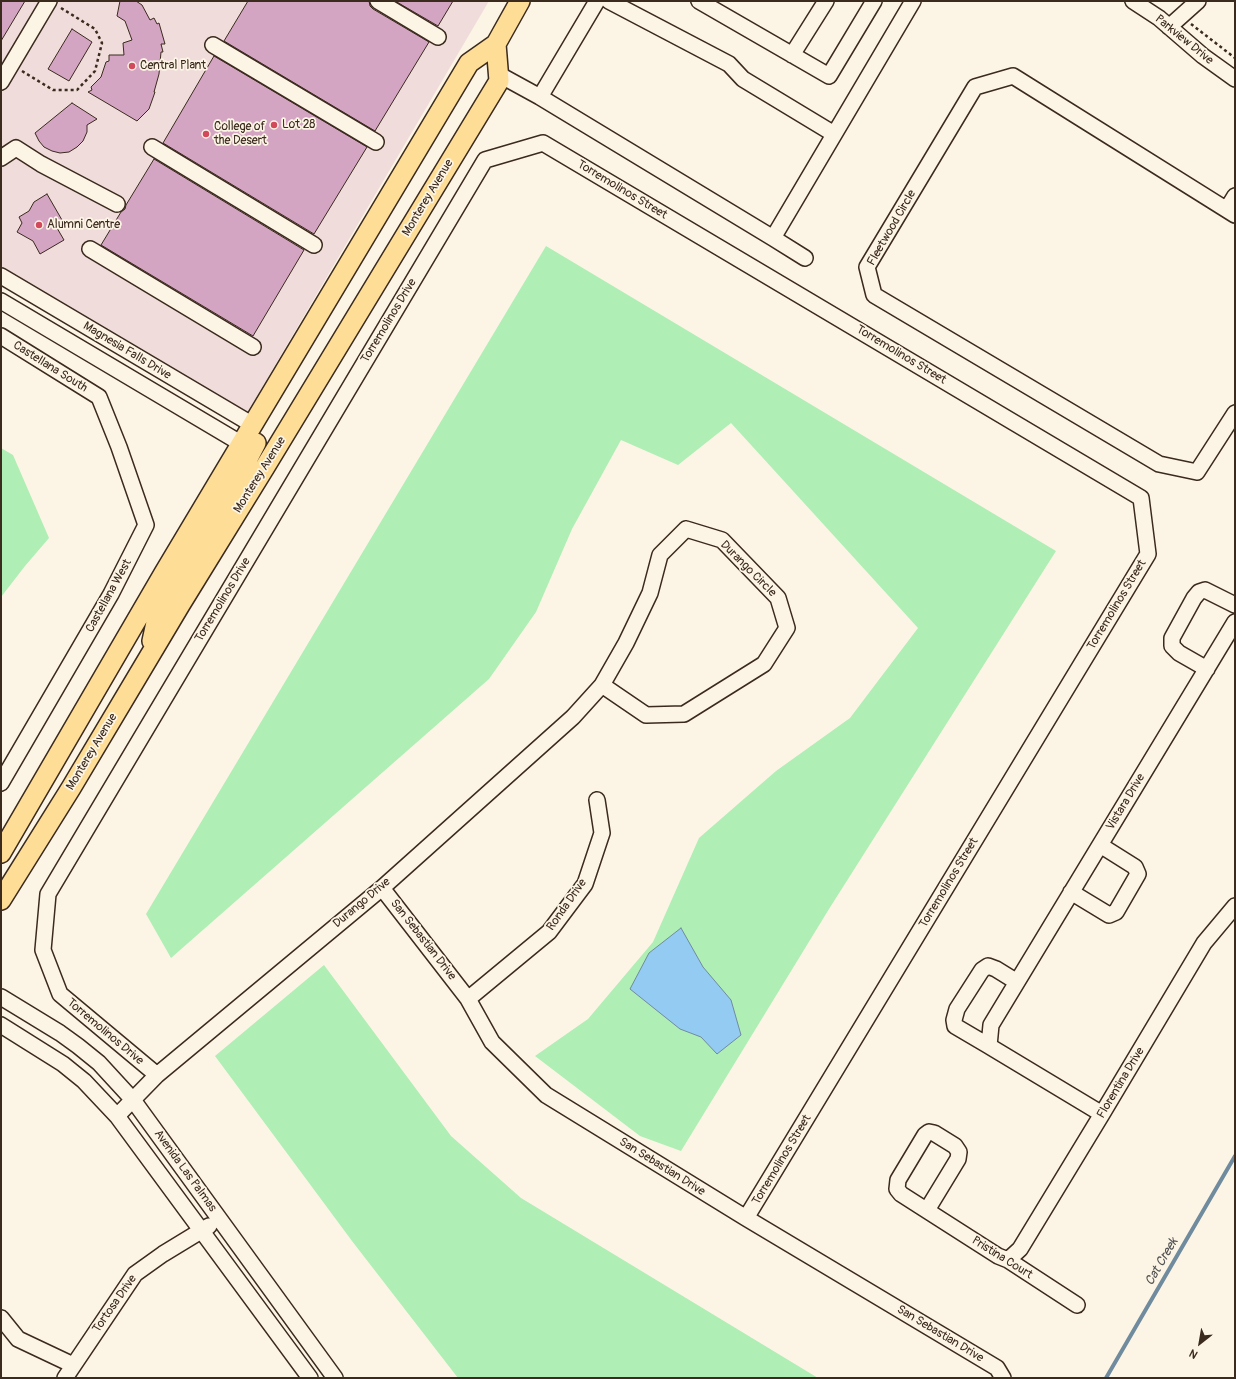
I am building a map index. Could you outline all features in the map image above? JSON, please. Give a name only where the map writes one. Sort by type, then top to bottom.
[{"type":"main road","points":[[1,853],[164,573],[469,63],[496,44],[520,1]]},
{"type":"main road","name":"Monterey Avenue","points":[[1,900],[71,788],[148,658],[274,454],[499,80],[496,44]]},
{"type":"main road","points":[[148,658],[157,618],[172,587],[200,542],[258,439],[258,430],[253,425]]},
{"type":"street","points":[[378,1],[438,37]]},
{"type":"street","points":[[540,97],[597,1]]},
{"type":"street","points":[[609,1],[729,64],[743,79],[834,134]]},
{"type":"street","points":[[699,1],[829,76],[874,1]]},
{"type":"street","points":[[792,55],[826,1]]},
{"type":"street","points":[[773,238],[913,1]]},
{"type":"street","name":"Parkview Drive","points":[[1133,1],[1159,18],[1203,56],[1235,79]]},
{"type":"street","points":[[1169,27],[1198,1]]},
{"type":"street","points":[[1,82],[53,3]]},
{"type":"street","points":[[213,45],[376,142]]},
{"type":"street","points":[[498,74],[540,97],[806,258]]},
{"type":"street","name":"Fleetwood Circle","points":[[1231,212],[1013,76],[975,87],[867,267],[874,295],[1159,464],[1197,472],[1235,413]]},
{"type":"street","name":"Torremolinos Drive","points":[[157,1075],[60,994],[43,950],[48,894],[484,160],[543,143]]},
{"type":"street","name":"Torremolinos Street","points":[[543,143],[1141,498],[1148,554],[746,1218]]},
{"type":"street","points":[[152,146],[314,245]]},
{"type":"street","points":[[1,158],[16,148],[41,164],[117,204]]},
{"type":"street","points":[[1231,212],[1235,196]]},
{"type":"street","points":[[90,249],[253,347]]},
{"type":"street","name":"Magnesia Falls Drive","points":[[1,276],[253,425]]},
{"type":"street","name":"Magnesia Falls Drive","points":[[1,301],[242,444]]},
{"type":"street","name":"Castellana South","points":[[1,336],[99,397]]},
{"type":"street","name":"Castellana West","points":[[1,783],[112,594],[146,525],[119,447],[99,397]]},
{"type":"street","name":"Durango Circle","points":[[686,530],[722,540],[778,598],[787,628],[764,664],[684,714],[646,714],[602,685],[626,643],[650,593],[660,555],[686,530]]},
{"type":"street","points":[[1207,669],[1179,653],[1172,646],[1172,638],[1194,598],[1199,592],[1205,590],[1235,605]]},
{"type":"street","name":"Vistara Drive","points":[[989,1046],[991,1025],[1234,625]]},
{"type":"street","name":"Durango Drive","points":[[117,1116],[157,1075],[382,888],[573,717],[602,685]]},
{"type":"street","name":"Ronda Drive","points":[[468,999],[549,932],[585,884],[602,833],[596,800]]},
{"type":"street","points":[[1072,892],[1109,914],[1116,912],[1138,874],[1135,867],[1100,845]]},
{"type":"street","name":"San Sebastian Drive","points":[[382,888],[468,999],[492,1042],[546,1095],[746,1218],[997,1368],[1003,1378]]},
{"type":"street","name":"Florentina Drive","points":[[1008,1260],[1020,1249],[1204,943],[1235,906]]},
{"type":"street","points":[[1017,982],[996,969],[988,966],[982,970],[958,1009],[954,1020],[955,1026],[1102,1114]]},
{"type":"street","name":"Avenida Las Palmas","points":[[1,997],[60,1033],[93,1059],[133,1100],[335,1378]]},
{"type":"street","points":[[6,1028],[23,1011]]},
{"type":"street","name":"Avenida Las Palmas","points":[[6,1028],[45,1051],[63,1064],[84,1081],[117,1116],[310,1378]]},
{"type":"street","name":"Pristina Court","points":[[927,1210],[958,1159],[959,1152],[955,1146],[934,1133],[929,1132],[925,1135],[898,1180],[897,1189],[901,1194],[998,1256],[1008,1260],[1077,1305]]},
{"type":"street","name":"Tortosa Drive","points":[[65,1378],[135,1274],[163,1254],[219,1219]]},
{"type":"street","points":[[1,1318],[18,1339],[73,1365]]},
{"type":"path","points":[[11,65],[53,90],[77,90],[95,71],[102,43],[95,29],[53,3]]},
{"type":"path","points":[[1207,37],[1235,58]]},
{"type":"shaded area","name":"College of the Desert","points":[[1,1],[489,1],[247,413],[1,267]]},
{"type":"green space","points":[[546,246],[1056,551],[829,909],[681,1151],[640,1136],[535,1056],[588,1019],[653,942],[699,838],[776,771],[850,718],[918,628],[731,423],[678,465],[621,440],[572,529],[536,612],[489,679],[171,958],[146,914]]},
{"type":"green space","points":[[1,448],[13,455],[49,538],[1,597]]},
{"type":"green space","points":[[324,965],[451,1136],[521,1198],[818,1378],[458,1378],[352,1241],[215,1056]]},
{"type":"water","points":[[681,928],[703,967],[731,1000],[741,1035],[717,1054],[701,1037],[680,1029],[630,989],[649,953]]},
{"type":"building","points":[[1,1],[25,1],[1,41]]},
{"type":"building","name":"Central Plant","points":[[120,1],[136,1],[142,5],[150,20],[154,18],[157,24],[159,23],[165,44],[161,44],[163,52],[161,52],[159,74],[149,109],[137,121],[88,92],[92,90],[91,87],[101,77],[106,62],[109,61],[109,55],[124,55],[123,43],[132,40],[125,21],[117,16]]},
{"type":"building","points":[[248,1],[369,1],[370,6],[373,9],[429,42],[375,131],[224,41]]},
{"type":"building","points":[[395,1],[453,1],[438,26]]},
{"type":"building","points":[[72,29],[92,42],[69,81],[48,69]]},
{"type":"building","points":[[214,56],[367,147],[314,234],[163,143]]},
{"type":"building","points":[[72,103],[97,119],[87,125],[87,132],[83,141],[69,152],[60,153],[44,147],[35,133]]},
{"type":"building","points":[[154,159],[304,250],[253,336],[101,245],[121,212],[125,209]]},
{"type":"building","name":"Alumni Centre","points":[[47,194],[62,220],[57,228],[64,240],[40,254],[33,241],[17,232],[22,223],[19,217],[29,211],[34,202]]},
{"type":"waterway","name":"Cat Creek","points":[[1106,1378],[1235,1156]]},
{"type":"place","name":"Central Plant","points":[[132,66]]},
{"type":"place","name":"Lot 28","points":[[274,125]]},
{"type":"place","name":"College of the Desert","points":[[206,134]]},
{"type":"place","name":"Alumni Centre","points":[[39,225]]}]
